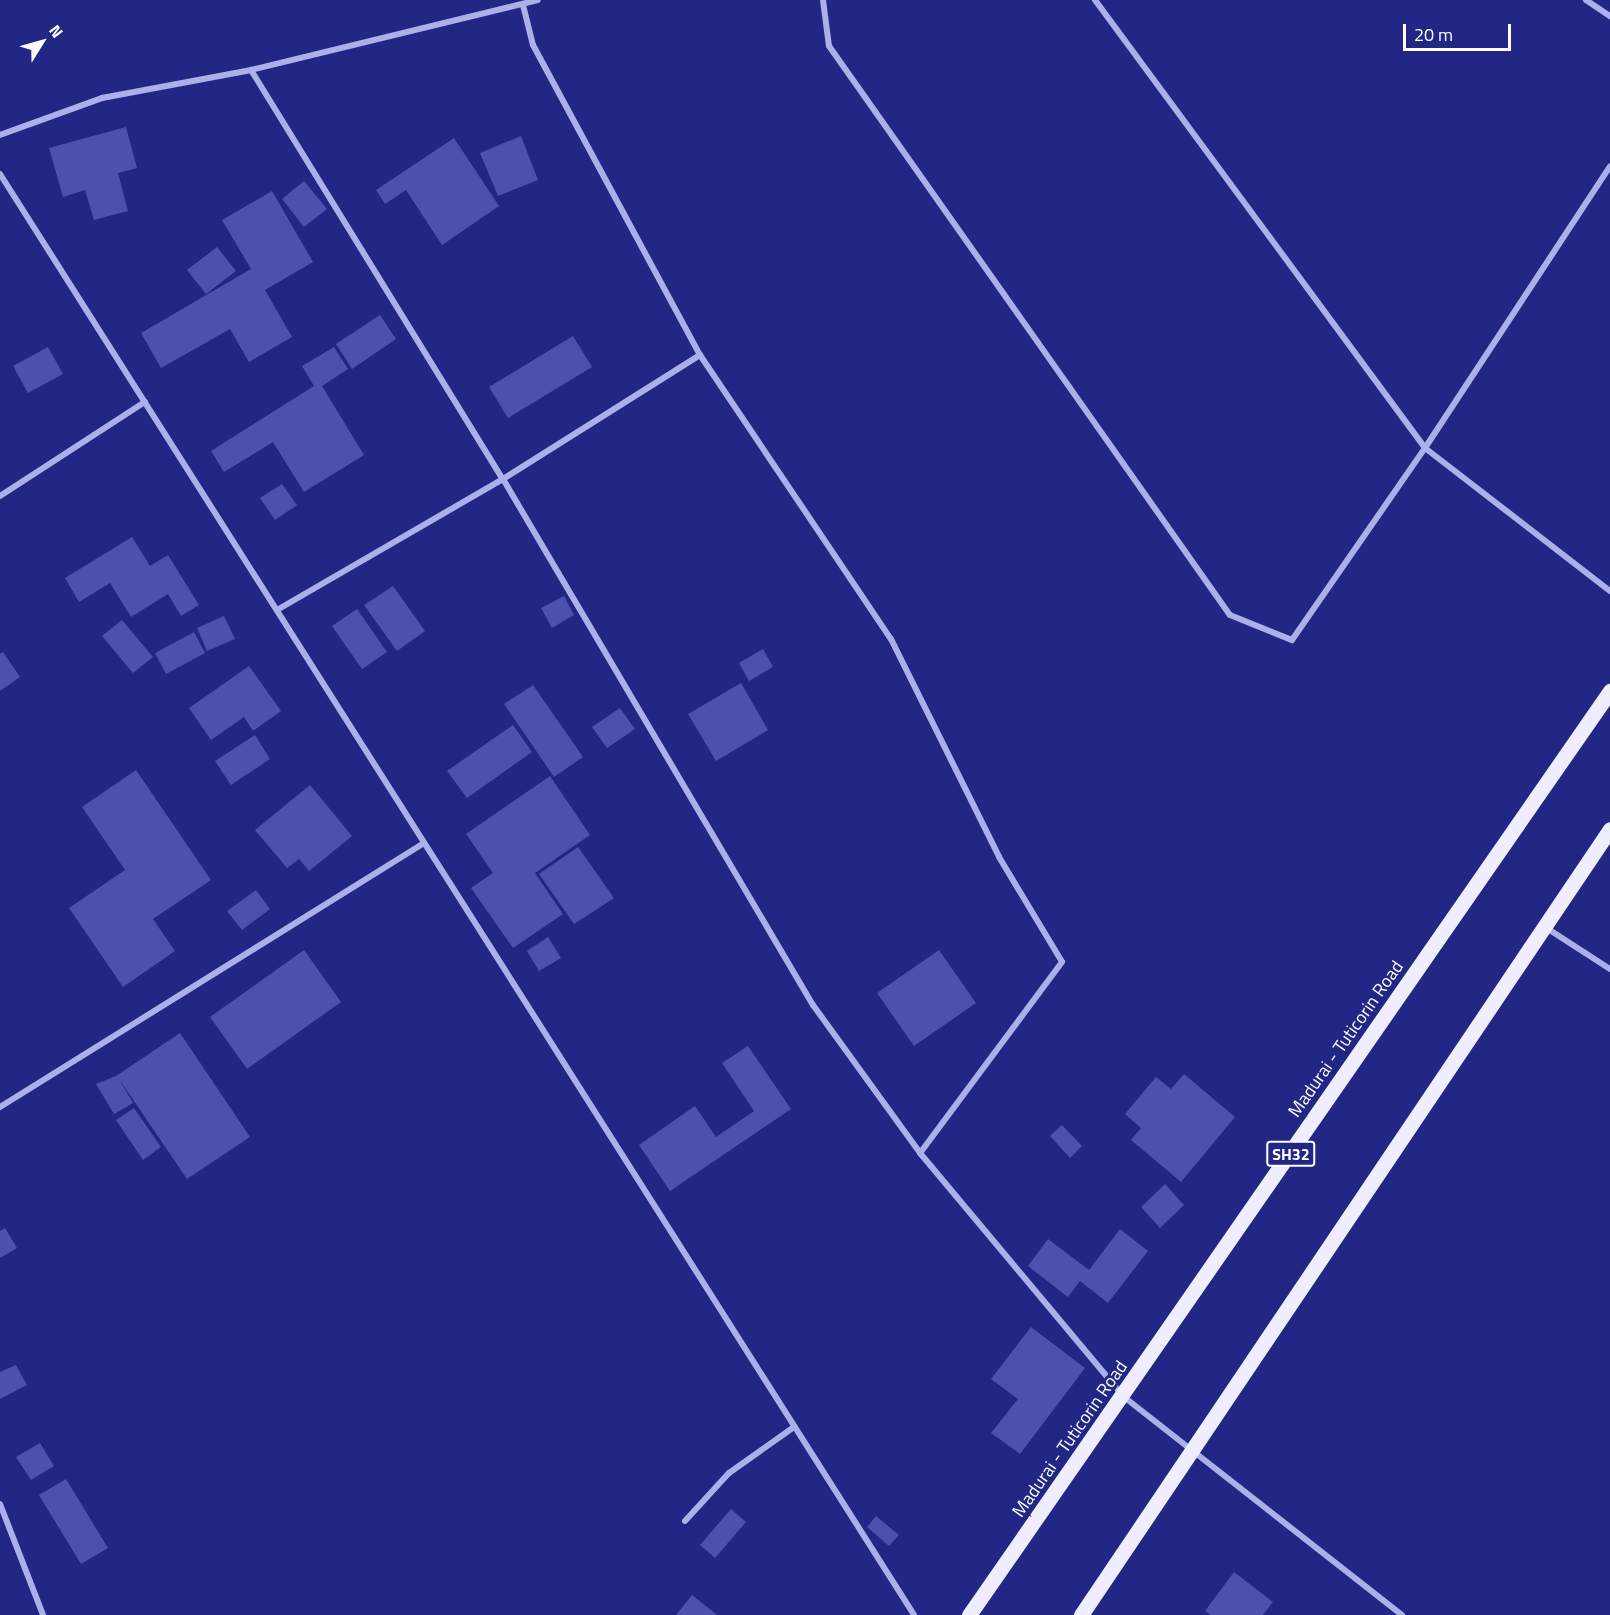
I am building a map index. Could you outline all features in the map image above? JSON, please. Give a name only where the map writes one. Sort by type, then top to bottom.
[{"type":"main road","name":"Madurai - Tuticorin Road","points":[[969,1615],[1124,1397],[1610,691]]},
{"type":"main road","points":[[1081,1615],[1195,1451],[1610,828]]},
{"type":"street","points":[[0,135],[102,98],[250,70],[538,0]]},
{"type":"street","points":[[823,0],[829,46],[1230,615],[1292,640],[1425,448],[1610,166]]},
{"type":"street","points":[[1095,0],[1425,448],[1610,591]]},
{"type":"street","points":[[1586,0],[1610,16]]},
{"type":"street","points":[[523,5],[533,45],[700,355],[891,639],[999,857],[1062,962],[920,1153]]},
{"type":"street","points":[[250,70],[504,479],[813,1005],[920,1153],[1124,1397],[1402,1615]]},
{"type":"street","points":[[0,174],[914,1615]]},
{"type":"street","points":[[277,610],[504,479],[700,355]]},
{"type":"street","points":[[0,496],[145,402]]},
{"type":"street","points":[[0,1107],[424,843]]},
{"type":"street","points":[[1544,927],[1610,969]]},
{"type":"street","points":[[686,1521],[729,1473],[794,1427]]},
{"type":"street","points":[[0,1504],[43,1615]]},
{"type":"building","points":[[126,127],[137,168],[118,173],[128,211],[94,220],[85,190],[63,197],[49,148]]},
{"type":"building","points":[[521,136],[538,180],[498,196],[480,153]]},
{"type":"building","points":[[454,138],[499,206],[442,245],[406,190],[385,204],[376,190]]},
{"type":"building","points":[[304,181],[327,209],[304,227],[282,199]]},
{"type":"building","points":[[272,191],[313,262],[265,290],[292,337],[249,362],[230,329],[161,368],[141,333],[251,269],[222,220]]},
{"type":"building","points":[[217,247],[236,271],[206,294],[187,270]]},
{"type":"building","points":[[380,315],[396,339],[352,369],[336,344]]},
{"type":"building","points":[[573,336],[592,367],[508,418],[489,387]]},
{"type":"building","points":[[48,347],[63,374],[28,393],[13,366]]},
{"type":"building","points":[[334,347],[348,369],[322,386],[364,455],[304,492],[273,442],[224,472],[211,451],[314,386],[302,366]]},
{"type":"building","points":[[282,484],[297,505],[275,520],[260,498]]},
{"type":"building","points":[[132,537],[150,566],[168,555],[199,605],[181,616],[168,594],[131,617],[110,583],[79,602],[65,578]]},
{"type":"building","points":[[393,586],[425,631],[397,651],[364,605]]},
{"type":"building","points":[[564,596],[574,615],[552,628],[541,608]]},
{"type":"building","points":[[357,609],[387,652],[362,669],[332,626]]},
{"type":"building","points":[[224,616],[235,639],[207,651],[197,628]]},
{"type":"building","points":[[122,620],[153,657],[133,673],[102,636]]},
{"type":"building","points":[[194,632],[205,653],[166,674],[155,653]]},
{"type":"building","points":[[763,649],[773,667],[749,681],[739,663]]},
{"type":"building","points":[[3,652],[20,677],[0,691],[0,654]]},
{"type":"building","points":[[249,666],[281,711],[253,731],[244,717],[211,740],[189,708]]},
{"type":"building","points":[[741,683],[768,730],[716,761],[688,714]]},
{"type":"building","points":[[533,685],[583,757],[554,777],[504,704]]},
{"type":"building","points":[[620,708],[635,729],[607,748],[592,727]]},
{"type":"building","points":[[513,725],[532,752],[467,798],[447,771]]},
{"type":"building","points":[[255,735],[270,759],[231,785],[215,761]]},
{"type":"building","points":[[136,770],[211,880],[153,919],[175,951],[123,987],[69,908],[125,870],[82,807]]},
{"type":"building","points":[[550,776],[590,835],[535,873],[563,914],[513,948],[471,888],[493,873],[466,834]]},
{"type":"building","points":[[310,785],[352,836],[309,871],[299,859],[287,868],[255,830]]},
{"type":"building","points":[[578,847],[614,898],[574,924],[539,874]]},
{"type":"building","points":[[256,890],[270,909],[242,930],[227,911]]},
{"type":"building","points":[[548,937],[561,958],[539,971],[527,951]]},
{"type":"building","points":[[304,950],[341,1002],[247,1069],[210,1017]]},
{"type":"building","points":[[939,950],[976,1003],[914,1046],[877,993]]},
{"type":"building","points":[[180,1033],[250,1137],[187,1179],[119,1079],[133,1103],[114,1114],[96,1084],[116,1076]]},
{"type":"building","points":[[748,1046],[791,1109],[670,1191],[639,1145],[695,1106],[716,1137],[754,1111],[722,1063]]},
{"type":"building","points":[[1184,1074],[1235,1117],[1181,1182],[1131,1140],[1141,1128],[1125,1114],[1156,1077],[1171,1089]]},
{"type":"building","points":[[134,1108],[161,1147],[143,1160],[116,1120]]},
{"type":"building","points":[[1062,1125],[1082,1146],[1070,1158],[1050,1136]]},
{"type":"building","points":[[1165,1184],[1184,1205],[1160,1228],[1141,1207]]},
{"type":"building","points":[[5,1228],[17,1248],[0,1258],[0,1231]]},
{"type":"building","points":[[1120,1229],[1148,1251],[1108,1303],[1080,1281],[1068,1297],[1028,1266],[1048,1239],[1089,1270]]},
{"type":"building","points":[[1031,1327],[1085,1368],[1020,1454],[991,1433],[1018,1399],[991,1379]]},
{"type":"building","points":[[16,1365],[27,1385],[0,1399],[0,1372]]},
{"type":"building","points":[[40,1443],[54,1466],[31,1480],[16,1457]]},
{"type":"building","points":[[66,1479],[108,1548],[81,1564],[39,1495]]},
{"type":"building","points":[[731,1509],[746,1522],[715,1558],[700,1545]]},
{"type":"building","points":[[876,1516],[899,1535],[889,1546],[867,1527]]},
{"type":"building","points":[[1234,1572],[1273,1602],[1263,1615],[1211,1615],[1205,1611]]},
{"type":"building","points":[[692,1595],[717,1615],[676,1615]]}]
